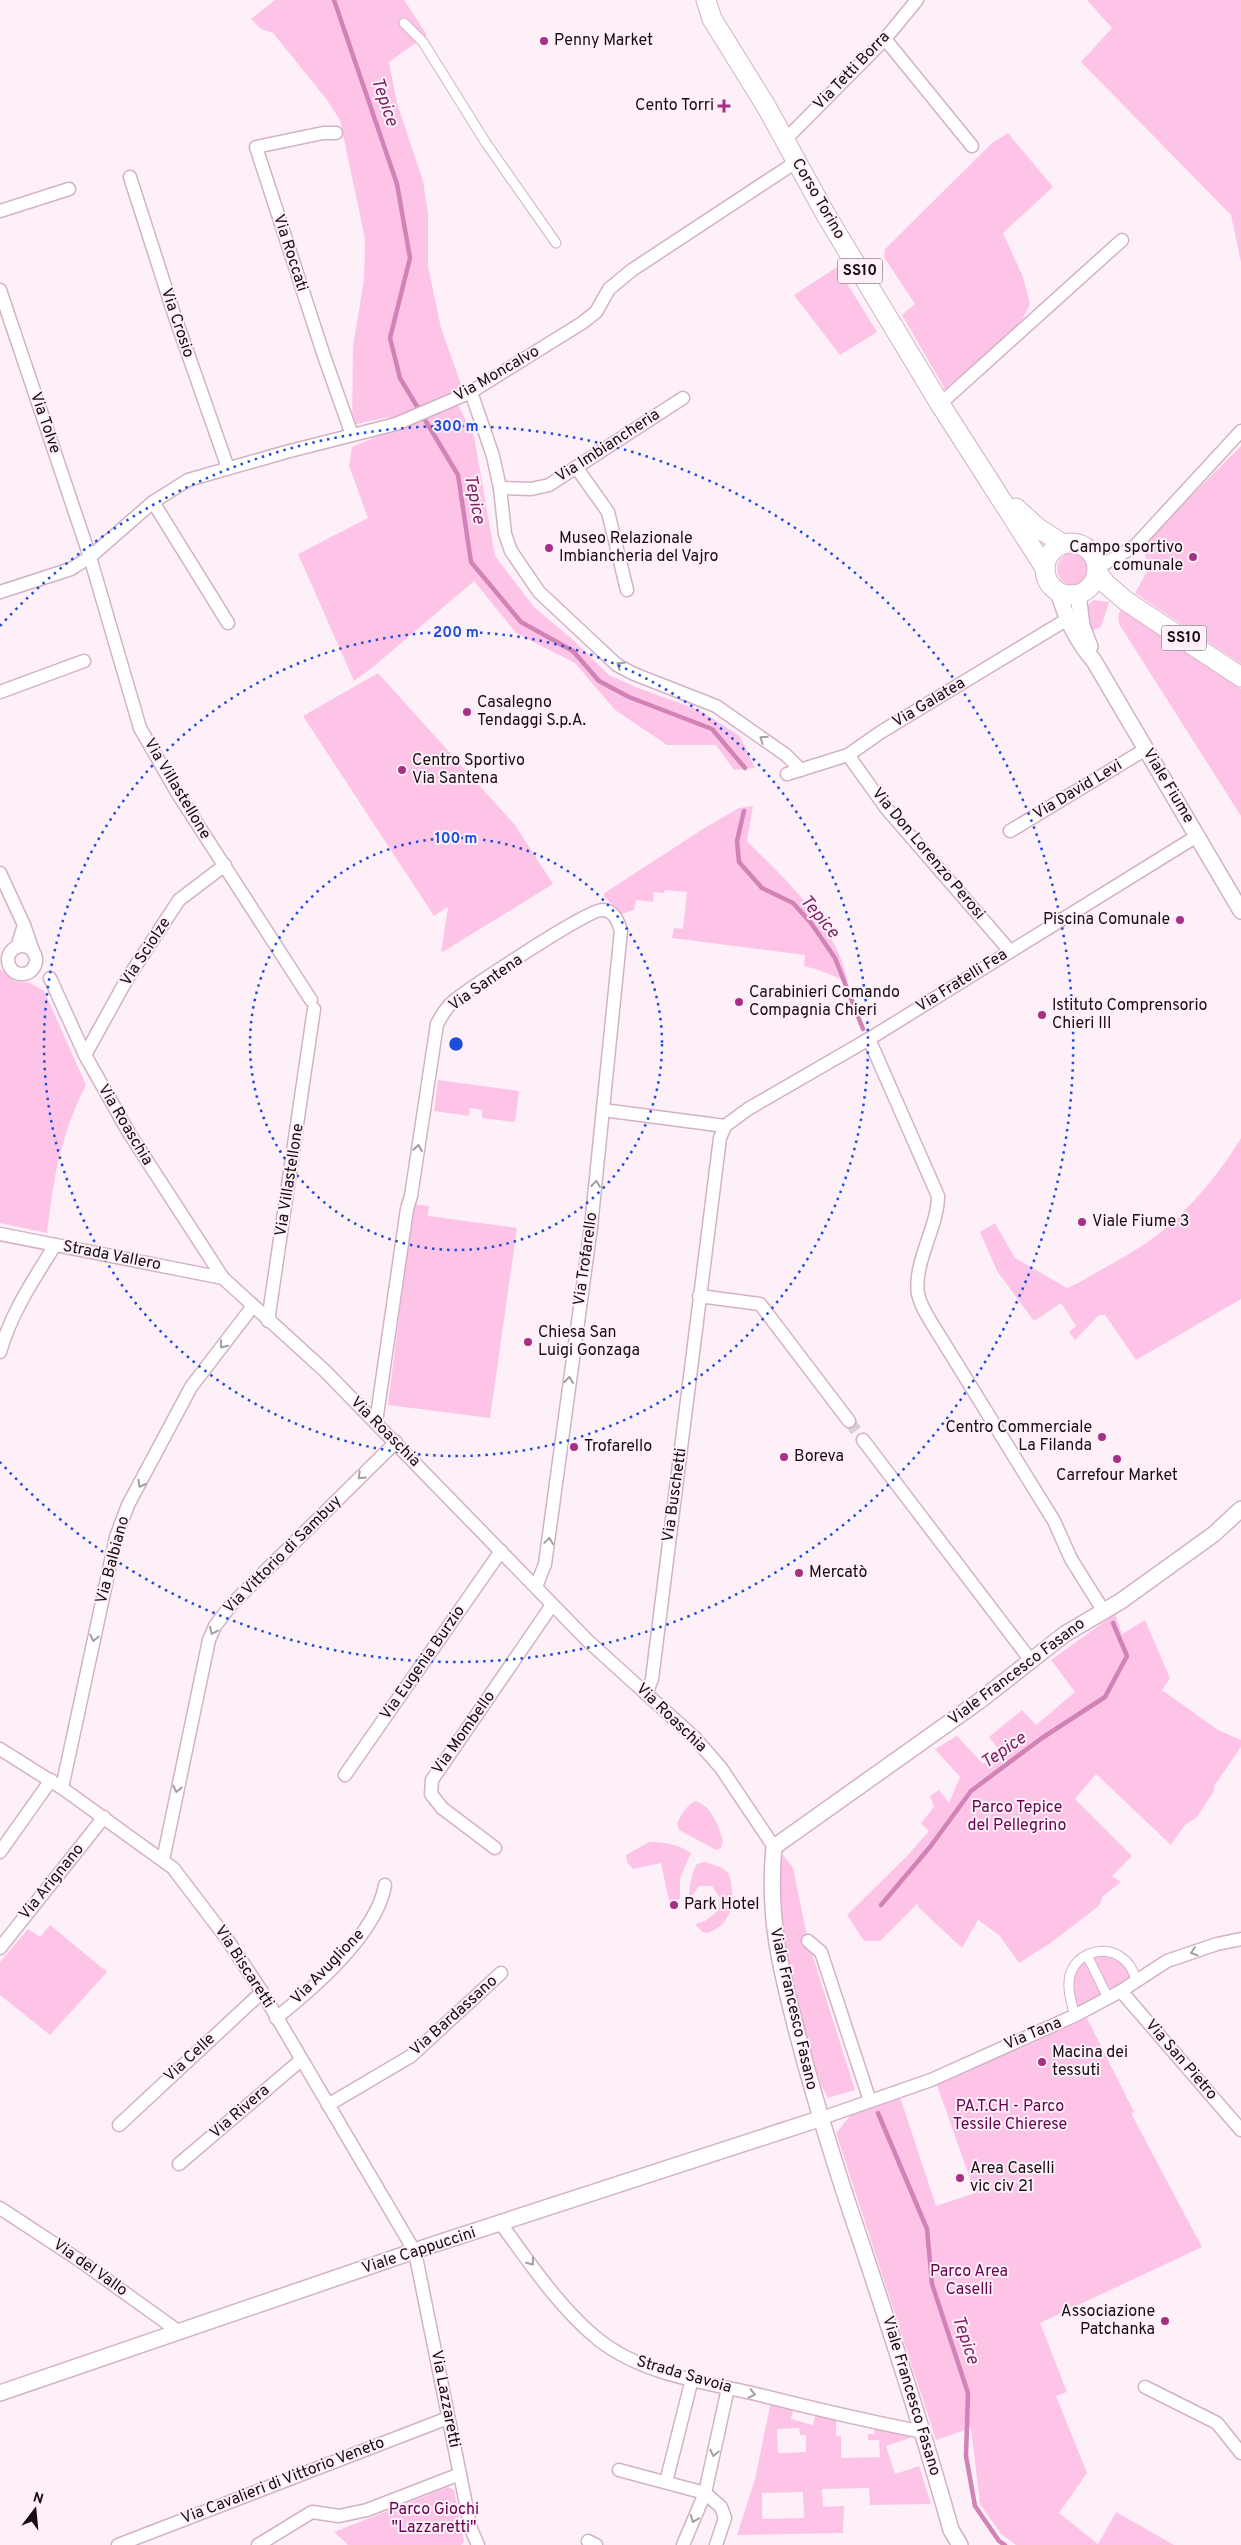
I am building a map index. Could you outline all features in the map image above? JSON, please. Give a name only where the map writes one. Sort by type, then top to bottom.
[{"type":"main road","name":"Corso Torino","points":[[692,0],[698,10],[712,19]]},
{"type":"main road","name":"Corso Torino","points":[[706,0],[712,19],[940,404],[991,485],[1030,541],[1045,568]]},
{"type":"main road","name":"Corso Torino","points":[[991,485],[1038,528],[1063,544]]},
{"type":"main road","name":"SS10","points":[[1063,544],[1084,546],[1095,559],[1097,570],[1106,584],[1126,600],[1241,677]]},
{"type":"main road","points":[[1045,568],[1048,557],[1063,544]]},
{"type":"main road","name":"SS10","points":[[1045,568],[1048,580],[1058,591],[1066,594],[1081,593],[1126,600]]},
{"type":"main road","points":[[1081,593],[1090,587],[1097,570]]},
{"type":"street","name":"Via Tetti Borra","points":[[785,140],[884,39],[917,0]]},
{"type":"street","points":[[404,23],[424,42],[486,143],[556,243]]},
{"type":"street","points":[[884,39],[972,146]]},
{"type":"street","name":"Via Roccati","points":[[336,133],[323,133],[256,147],[324,356],[352,435]]},
{"type":"street","name":"Via Moncalvo","points":[[0,592],[71,569],[90,557],[153,502],[188,480],[396,424],[467,394],[582,323],[596,312],[609,289],[632,270],[796,162]]},
{"type":"street","name":"Via Crosio","points":[[130,177],[174,314],[212,416],[228,468]]},
{"type":"street","points":[[0,210],[69,189]]},
{"type":"street","points":[[940,404],[1122,240]]},
{"type":"street","name":"Via Tolve","points":[[0,290],[90,557]]},
{"type":"street","points":[[467,394],[493,456],[500,488],[505,534],[511,551],[539,592],[581,629],[617,665],[634,674],[716,706],[786,755],[801,770]]},
{"type":"street","name":"Via Imbiancheria","points":[[500,488],[530,489],[549,484],[684,398]]},
{"type":"street","points":[[1097,570],[1135,546],[1241,431]]},
{"type":"street","points":[[576,468],[608,512],[627,590]]},
{"type":"street","points":[[153,502],[228,623]]},
{"type":"street","name":"Via Villastellone","points":[[90,557],[140,728],[178,794],[312,1004],[268,1321]]},
{"type":"street","name":"Viale Fiume","points":[[1058,591],[1066,620],[1082,647],[1094,661],[1241,911]]},
{"type":"street","name":"Viale Fiume","points":[[1081,593],[1082,626],[1094,661]]},
{"type":"street","name":"Via Galatea","points":[[787,774],[848,755],[881,732],[1066,620]]},
{"type":"street","points":[[0,692],[84,661]]},
{"type":"street","name":"Via David Levi","points":[[1010,831],[1146,749]]},
{"type":"street","name":"Via Don Lorenzo Perosi","points":[[848,755],[886,808],[1010,951]]},
{"type":"street","name":"Via Fratelli Fea","points":[[725,1126],[748,1109],[869,1039],[1197,836]]},
{"type":"street","name":"Via Sciolze","points":[[85,1055],[127,979],[179,900],[225,865]]},
{"type":"street","name":"Via Roaschia","points":[[0,874],[24,925],[35,955],[50,978],[85,1055],[129,1133],[223,1278],[268,1321],[326,1371],[588,1641],[694,1737],[716,1762],[774,1847]]},
{"type":"street","name":"Via Santena","points":[[376,1422],[407,1209],[411,1196],[437,1024],[454,1001],[585,917],[601,910],[615,916],[621,931],[603,1110]]},
{"type":"street","points":[[24,925],[9,953],[10,965],[16,972],[30,971],[50,978]]},
{"type":"street","points":[[9,953],[26,946],[35,955],[30,971]]},
{"type":"street","points":[[869,1039],[938,1196],[938,1208],[918,1279],[918,1297],[931,1322],[1054,1521],[1071,1559],[1103,1610]]},
{"type":"street","points":[[603,1110],[725,1126]]},
{"type":"street","name":"Via Trofarello","points":[[536,1587],[546,1560],[591,1227],[603,1110]]},
{"type":"street","name":"Via Buschetti","points":[[646,1694],[652,1680],[699,1296],[720,1138],[725,1126]]},
{"type":"street","name":"Strada Vallero","points":[[0,1234],[223,1278]]},
{"type":"street","points":[[0,1352],[6,1332],[55,1245]]},
{"type":"street","points":[[699,1296],[760,1304],[848,1422]]},
{"type":"street","name":"Via Balbiano","points":[[62,1788],[116,1537],[128,1505],[196,1379],[253,1306]]},
{"type":"street","points":[[863,1440],[1032,1662]]},
{"type":"street","name":"Via Vittorio di Sambuy","points":[[162,1860],[208,1640],[214,1626],[231,1604],[396,1442]]},
{"type":"street","name":"Viale Francesco Fasano","points":[[960,2545],[951,2530],[923,2432],[819,2119],[778,1959],[772,1918],[771,1872],[774,1847],[1032,1662],[1065,1634],[1121,1601],[1214,1534],[1241,1509]]},
{"type":"street","name":"Via Eugenia Burzio","points":[[345,1775],[502,1551]]},
{"type":"street","name":"Via Mombello","points":[[495,1848],[442,1808],[431,1794],[432,1780],[552,1605]]},
{"type":"street","name":"Via Biscaretti","points":[[0,1749],[51,1780],[104,1817],[162,1860],[186,1882],[227,1938],[262,1992],[396,2216],[415,2252]]},
{"type":"street","points":[[0,1852],[51,1780]]},
{"type":"street","name":"Via Arignano","points":[[0,1948],[104,1817]]},
{"type":"street","name":"Via Avuglione","points":[[276,2018],[298,2001],[360,1938],[382,1901],[385,1885]]},
{"type":"street","name":"Via Tana","points":[[819,2119],[931,2080],[1076,2015],[1121,1991],[1167,1961],[1216,1944],[1241,1940]]},
{"type":"street","points":[[808,1941],[822,1952],[870,2101]]},
{"type":"street","points":[[1073,2009],[1068,1981],[1076,1962],[1087,1955],[1100,1951],[1112,1952],[1123,1958],[1131,1967],[1137,1981]]},
{"type":"street","points":[[1087,1955],[1108,1998]]},
{"type":"street","name":"Via Bardassano","points":[[328,2105],[411,2056],[501,1973]]},
{"type":"street","name":"Via San Pietro","points":[[1121,1991],[1241,2130]]},
{"type":"street","name":"Via Celle","points":[[118,2125],[262,1992]]},
{"type":"street","name":"Via Rivera","points":[[179,2164],[301,2060]]},
{"type":"street","name":"Viale Cappuccini","points":[[0,2394],[19,2385],[178,2331],[819,2119]]},
{"type":"street","name":"Via del Vallo","points":[[0,2208],[79,2260],[178,2331]]},
{"type":"street","name":"Strada Savoia","points":[[501,2224],[567,2309],[598,2339],[624,2356],[646,2366],[692,2379],[820,2411],[923,2432]]},
{"type":"street","name":"Via Lazzaretti","points":[[415,2252],[471,2528],[478,2545]]},
{"type":"street","points":[[666,2482],[692,2379]]},
{"type":"street","name":"Viale Cappuccini","points":[[0,2386],[19,2385]]},
{"type":"street","points":[[1145,2387],[1217,2423],[1241,2454]]},
{"type":"street","points":[[683,2545],[705,2492],[728,2388]]},
{"type":"street","name":"Via Cavalieri di Vittorio Veneto","points":[[118,2545],[448,2418]]},
{"type":"street","points":[[619,2470],[705,2492],[721,2506],[725,2518],[716,2545]]},
{"type":"street","points":[[258,2545],[312,2512],[339,2516],[368,2510],[460,2474]]},
{"type":"green space","points":[[275,0],[404,0],[427,35],[389,62],[397,103],[423,181],[428,214],[428,266],[441,328],[463,390],[453,395],[474,436],[495,556],[534,607],[573,640],[609,675],[638,688],[699,710],[740,736],[755,768],[734,770],[716,745],[667,745],[615,710],[575,663],[516,633],[474,581],[354,681],[298,554],[368,518],[349,466],[352,447],[395,429],[389,417],[352,425],[353,346],[364,280],[365,239],[340,120],[327,100],[273,33],[261,29],[251,19]]},
{"type":"green space","points":[[1087,0],[1241,0],[1241,262],[1231,215],[1081,62],[1112,28]]},
{"type":"green space","points":[[1008,133],[1053,187],[1003,233],[1023,277],[1030,304],[1019,326],[946,391],[902,315],[915,304],[884,257],[885,249],[992,143]]},
{"type":"green space","points":[[837,267],[877,332],[840,355],[794,295]]},
{"type":"green space","name":"Campo sportivo comunale","points":[[1241,446],[1241,664],[1135,593],[1149,568],[1142,545]]},
{"type":"green space","points":[[1073,553],[1079,554],[1084,558],[1088,563],[1088,575],[1084,580],[1079,584],[1073,585],[1067,584],[1062,580],[1058,575],[1057,569],[1058,563],[1062,558],[1067,554]]},
{"type":"green space","points":[[1094,600],[1109,602],[1101,627],[1090,632],[1087,611],[1090,603]]},
{"type":"green space","points":[[1122,607],[1241,689],[1241,816],[1119,624],[1118,616]]},
{"type":"green space","name":"Centro Sportivo Via Santena","points":[[378,673],[515,825],[553,884],[441,953],[448,907],[434,916],[303,716]]},
{"type":"green space","points":[[753,806],[747,841],[793,888],[821,922],[833,941],[842,961],[848,982],[804,966],[805,955],[672,938],[674,928],[683,929],[687,892],[665,890],[664,893],[654,892],[653,902],[636,900],[634,910],[622,914],[603,894],[706,827],[739,808]]},
{"type":"green space","points":[[0,969],[14,981],[30,983],[44,991],[86,1085],[70,1122],[59,1157],[47,1233],[0,1223]]},
{"type":"green space","points":[[438,1080],[519,1091],[515,1122],[482,1118],[482,1110],[470,1108],[469,1116],[434,1111]]},
{"type":"green space","points":[[1241,1138],[1241,1299],[1136,1360],[1105,1315],[1099,1315],[1075,1340],[1069,1332],[1076,1326],[1061,1303],[1034,1321],[997,1271],[980,1232],[995,1223],[1015,1258],[1067,1288],[1078,1283],[1135,1250],[1165,1228],[1202,1192]]},
{"type":"green space","points":[[413,1204],[429,1206],[428,1216],[517,1228],[490,1418],[388,1405]]},
{"type":"green space","name":"Parco Tepice del Pellegrino","points":[[1115,1614],[1122,1634],[1145,1620],[1170,1678],[1162,1690],[1218,1730],[1241,1740],[1241,1747],[1214,1786],[1214,1791],[1197,1817],[1185,1825],[1171,1845],[1096,1774],[1075,1799],[1132,1856],[1112,1876],[1121,1882],[1102,1897],[1100,1905],[1052,1942],[1019,1963],[999,1935],[978,1920],[962,1948],[919,1908],[918,1903],[880,1941],[864,1941],[847,1915],[908,1855],[929,1831],[921,1823],[934,1807],[930,1796],[939,1790],[949,1803],[960,1777],[935,1749],[957,1736],[983,1764],[999,1750],[989,1737],[1022,1710],[1036,1725],[1075,1692],[1051,1660]]},
{"type":"green space","points":[[695,1801],[706,1807],[714,1817],[723,1841],[721,1848],[716,1850],[679,1830],[677,1823],[687,1808]]},
{"type":"green space","points":[[649,1842],[671,1844],[691,1853],[680,1878],[680,1898],[671,1910],[661,1863],[633,1869],[627,1862],[626,1855]]},
{"type":"green space","points":[[783,1855],[793,1868],[808,1941],[855,2090],[828,2098],[821,2085],[785,1966],[777,1873]]},
{"type":"green space","points":[[704,1862],[719,1866],[728,1873],[732,1890],[732,1904],[728,1916],[720,1926],[707,1933],[702,1932],[695,1924],[705,1921],[719,1910],[720,1898],[712,1886],[699,1886],[689,1900],[693,1872],[697,1864]]},
{"type":"green space","points":[[50,1925],[107,1972],[50,2035],[0,1995],[0,1962],[28,1929],[40,1937]]},
{"type":"green space","points":[[1100,1951],[1123,1958],[1137,1981],[1073,2009],[1072,1970]]},
{"type":"green space","name":"Parco Area Caselli","points":[[1087,2018],[1134,2112],[1132,2114],[1134,2119],[1202,2247],[1040,2323],[1067,2392],[1056,2396],[1087,2473],[1059,2513],[1098,2544],[1116,2512],[1174,2545],[1016,2545],[1001,2534],[980,2504],[971,2428],[936,2440],[836,2133],[854,2111],[900,2097],[936,2206],[975,2193],[937,2085]]},
{"type":"green space","points":[[771,2401],[794,2407],[791,2419],[813,2425],[816,2412],[836,2419],[836,2436],[841,2436],[841,2458],[880,2457],[879,2440],[868,2440],[868,2434],[874,2434],[874,2427],[909,2435],[910,2438],[886,2446],[895,2474],[919,2466],[931,2504],[870,2505],[869,2488],[822,2489],[823,2507],[844,2506],[843,2533],[737,2535],[755,2479]],"holes":[[[799,2428],[800,2435],[806,2435],[806,2452],[778,2453],[777,2429]],[[803,2492],[804,2518],[762,2519],[762,2493]]]},
{"type":"green space","name":"Parco Giochi \"Lazzaretti\"","points":[[448,2487],[454,2490],[464,2542],[461,2545],[348,2545],[334,2532]]},
{"type":"waterway","name":"Tepice","points":[[334,0],[397,184],[410,258],[390,338],[400,378],[458,475],[471,562],[521,622],[573,651],[599,681],[629,697],[712,729],[745,768]]},
{"type":"waterway","name":"Tepice","points":[[744,811],[737,841],[739,862],[762,888],[793,903],[811,923],[835,958],[863,1029]]},
{"type":"waterway","name":"Tepice","points":[[881,1905],[930,1847],[971,1791],[1042,1738],[1105,1697],[1127,1656],[1113,1623]]},
{"type":"waterway","name":"Tepice","points":[[878,2113],[927,2229],[932,2284],[968,2393],[966,2456],[975,2506],[999,2541],[1005,2545]]},
{"type":"tunnel","points":[[849,1421],[863,1440]]},
{"type":"place","name":"Penny Market","points":[[544,41]]},
{"type":"place","name":"Cento Torri","points":[[724,106]]},
{"type":"place","name":"Museo Relazionale Imbiancheria del Vajro","points":[[549,548]]},
{"type":"place","name":"Campo sportivo comunale","points":[[1193,557]]},
{"type":"place","name":"Casalegno Tendaggi S.p.A.","points":[[467,712]]},
{"type":"place","name":"Centro Sportivo Via Santena","points":[[402,770]]},
{"type":"place","name":"Piscina Comunale","points":[[1180,920]]},
{"type":"place","name":"Carabinieri Comando Compagnia Chieri","points":[[739,1002]]},
{"type":"place","name":"Istituto Comprensorio Chieri III","points":[[1042,1015]]},
{"type":"place","name":"Viale Fiume 3","points":[[1082,1222]]},
{"type":"place","name":"Chiesa San Luigi Gonzaga","points":[[528,1342]]},
{"type":"place","name":"Centro Commerciale La Filanda","points":[[1102,1437]]},
{"type":"place","name":"Trofarello","points":[[574,1447]]},
{"type":"place","name":"Boreva","points":[[784,1457]]},
{"type":"place","name":"Carrefour Market","points":[[1117,1459]]},
{"type":"place","name":"Mercatò","points":[[799,1573]]},
{"type":"place","name":"Park Hotel","points":[[674,1905]]},
{"type":"place","name":"Macina dei tessuti","points":[[1042,2062]]},
{"type":"place","name":"Area Caselli vic civ 21","points":[[960,2178]]},
{"type":"place","name":"Associazione Patchanka","points":[[1165,2321]]},
{"type":"park label","name":"PA.T.CH - Parco Tessile Chierese","points":[[1010,2116]]}]
